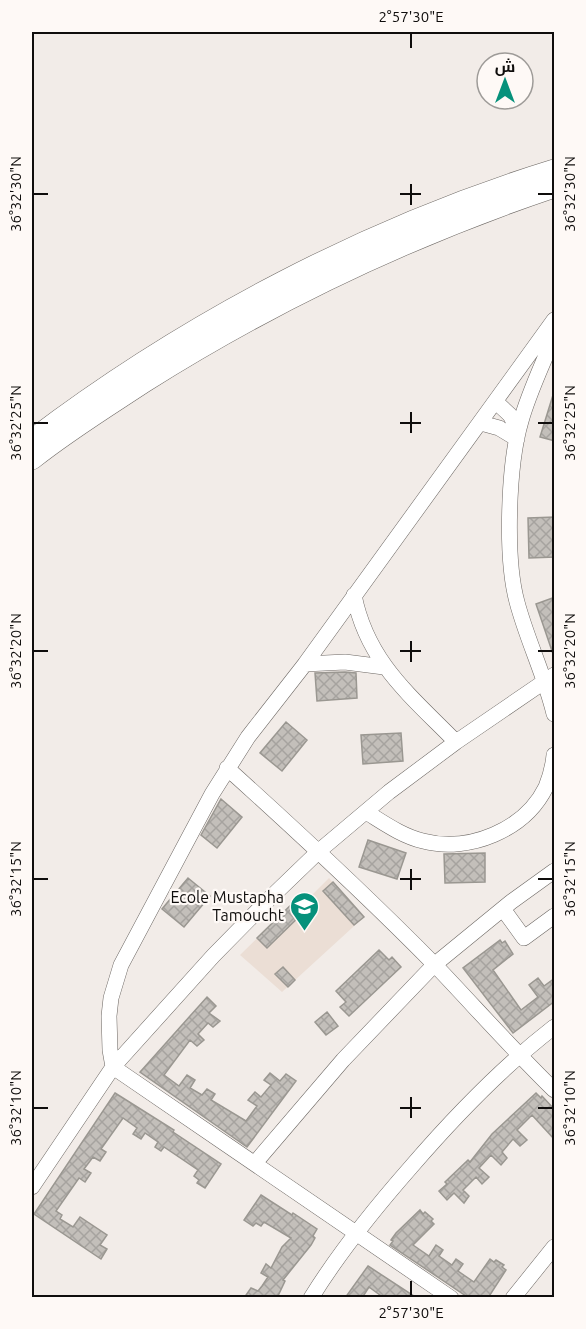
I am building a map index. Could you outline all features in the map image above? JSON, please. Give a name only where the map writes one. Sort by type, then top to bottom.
[{"type":"highway","points":[[32,440],[104,387],[174,343],[251,300],[377,237],[451,206],[555,170]]},
{"type":"highway","points":[[32,459],[115,401],[186,356],[258,315],[386,251],[555,187]]},
{"type":"street","points":[[451,1298],[113,1067],[109,1016],[115,982],[121,965],[227,768],[555,320]]},
{"type":"street","points":[[555,336],[524,409],[518,435],[511,512],[511,571],[516,601],[549,678],[555,714]]},
{"type":"street","points":[[496,402],[510,415],[518,435]]},
{"type":"street","points":[[481,423],[518,435]]},
{"type":"street","points":[[354,596],[365,633],[384,667],[456,742]]},
{"type":"street","points":[[305,663],[345,662],[384,667]]},
{"type":"street","points":[[32,1186],[113,1067],[213,956],[318,851],[456,742],[549,678]]},
{"type":"street","points":[[366,812],[404,834],[424,841],[444,844],[465,843],[485,838],[502,831],[520,819],[534,804],[546,787],[555,755]]},
{"type":"street","points":[[227,768],[318,851],[435,965],[518,1055],[555,1089]]},
{"type":"street","points":[[255,1163],[343,1060],[435,965],[503,909],[555,871]]},
{"type":"street","points":[[503,909],[524,938],[555,916]]},
{"type":"street","points":[[311,1298],[357,1232],[432,1142],[518,1055],[555,1027]]},
{"type":"street","points":[[513,1298],[555,1247]]},
{"type":"shaded area","name":"Ecole Mustapha Tamoucht","points":[[329,878],[364,917],[282,992],[240,955],[300,896],[306,901]]},
{"type":"building","points":[[553,395],[555,395],[555,441],[540,437]]},
{"type":"building","points":[[555,517],[555,557],[529,558],[528,518]]},
{"type":"building","points":[[555,597],[555,654],[553,654],[536,604]]},
{"type":"building","points":[[315,673],[356,673],[357,698],[317,701]]},
{"type":"building","points":[[286,722],[307,740],[282,771],[260,753]]},
{"type":"building","points":[[401,733],[403,761],[363,764],[361,735]]},
{"type":"building","points":[[221,799],[242,817],[217,848],[201,835]]},
{"type":"building","points":[[368,840],[406,853],[397,879],[359,867]]},
{"type":"building","points":[[485,853],[485,882],[445,883],[444,854]]},
{"type":"building","points":[[188,878],[210,896],[184,927],[162,909]]},
{"type":"building","points":[[333,882],[364,917],[354,925],[323,891]]},
{"type":"building","points":[[300,896],[310,906],[267,948],[257,938]]},
{"type":"building","points":[[500,940],[502,943],[505,941],[513,954],[493,970],[521,1010],[538,997],[529,985],[538,978],[544,986],[555,978],[555,1001],[513,1033],[463,968]]},
{"type":"building","points":[[379,950],[389,960],[392,957],[401,967],[349,1016],[340,1007],[346,1002],[336,991]]},
{"type":"building","points":[[283,967],[295,980],[288,987],[275,974]]},
{"type":"building","points":[[207,997],[216,1006],[209,1013],[220,1021],[213,1027],[208,1023],[198,1034],[204,1040],[197,1046],[190,1040],[164,1075],[179,1086],[187,1075],[195,1080],[190,1088],[202,1095],[207,1089],[215,1094],[211,1100],[246,1121],[257,1106],[248,1100],[255,1092],[261,1097],[271,1085],[264,1080],[270,1073],[280,1081],[286,1074],[296,1081],[247,1147],[140,1072]]},
{"type":"building","points":[[327,1012],[338,1026],[326,1035],[315,1022]]},
{"type":"building","points":[[115,1093],[174,1130],[173,1132],[221,1164],[205,1188],[197,1183],[199,1180],[194,1176],[198,1170],[164,1147],[161,1151],[155,1147],[158,1142],[145,1133],[141,1139],[133,1134],[137,1128],[123,1118],[101,1149],[106,1152],[100,1161],[93,1157],[84,1169],[91,1173],[85,1182],[79,1178],[56,1211],[62,1215],[60,1219],[73,1227],[80,1217],[107,1235],[100,1245],[107,1249],[101,1259],[34,1214]]},
{"type":"building","points":[[536,1093],[555,1110],[555,1140],[532,1115],[517,1130],[527,1140],[520,1146],[513,1139],[502,1152],[507,1158],[501,1165],[491,1155],[479,1168],[489,1177],[482,1184],[476,1177],[463,1190],[469,1196],[464,1203],[454,1193],[447,1200],[439,1191],[447,1184],[445,1182],[468,1160],[470,1162],[492,1134]]},
{"type":"building","points":[[261,1195],[317,1229],[311,1245],[283,1280],[285,1281],[277,1298],[244,1298],[251,1288],[258,1291],[262,1286],[268,1277],[261,1273],[266,1264],[271,1268],[282,1247],[291,1238],[264,1222],[261,1226],[256,1223],[253,1226],[244,1220]]},
{"type":"building","points":[[420,1210],[433,1219],[431,1221],[434,1224],[413,1245],[429,1256],[436,1245],[443,1250],[439,1256],[452,1265],[456,1259],[463,1264],[458,1271],[474,1282],[490,1259],[504,1265],[502,1267],[506,1270],[488,1298],[469,1298],[390,1245],[396,1233]]},
{"type":"building","points":[[368,1266],[417,1298],[384,1298],[369,1287],[362,1298],[345,1298]]},
{"type":"place","name":"Ecole Mustapha Tamoucht","points":[[305,932]]}]
